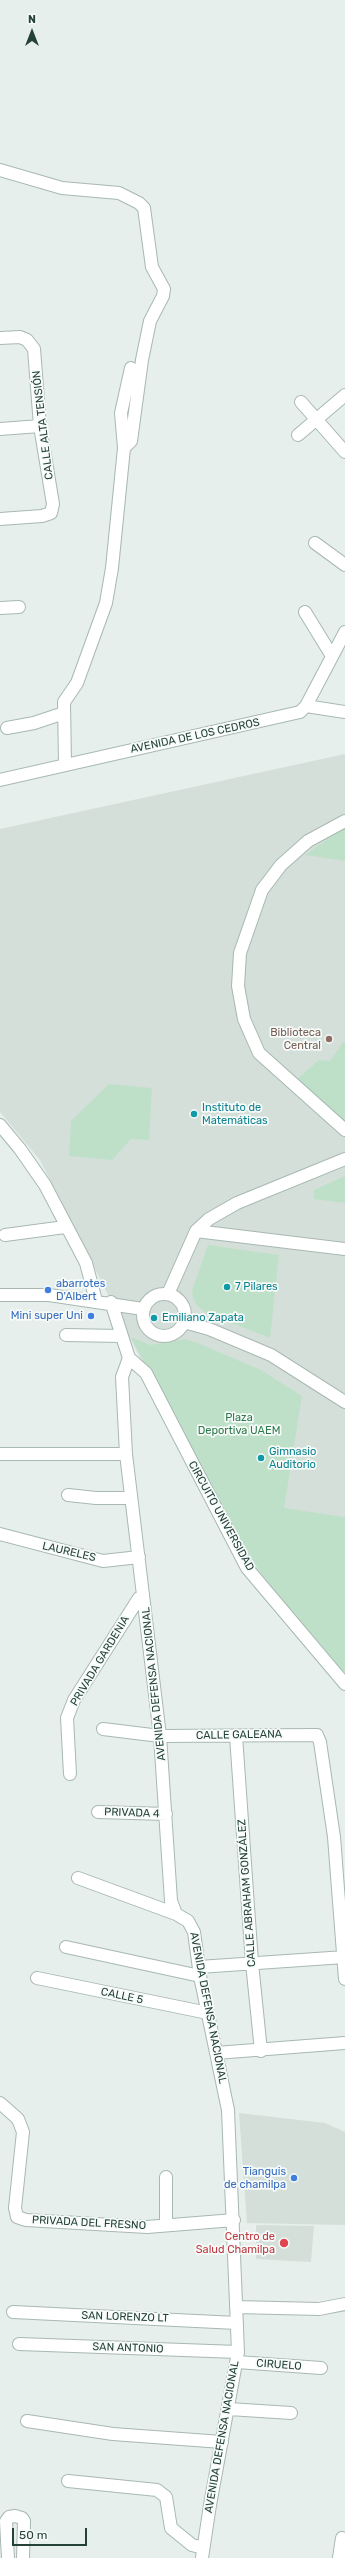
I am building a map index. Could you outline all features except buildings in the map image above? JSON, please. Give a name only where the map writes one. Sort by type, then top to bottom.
[{"type":"street","points":[[0,170],[62,188],[119,193],[139,203],[144,208],[152,267],[164,289],[163,296],[150,321],[142,360],[131,441],[124,448]]},
{"type":"street","name":"CALLE ALTA TENSIÓN","points":[[0,338],[20,338],[27,340],[34,349],[40,426],[53,504],[51,513],[42,516],[0,519]]},
{"type":"street","points":[[65,764],[64,702],[77,683],[106,603],[112,568],[124,448],[121,413],[131,368]]},
{"type":"street","points":[[298,435],[345,395]]},
{"type":"street","points":[[301,402],[345,452]]},
{"type":"street","points":[[0,429],[40,426]]},
{"type":"street","points":[[315,542],[345,565]]},
{"type":"street","points":[[0,608],[19,607]]},
{"type":"street","points":[[305,612],[332,656]]},
{"type":"street","points":[[345,632],[306,706],[345,712]]},
{"type":"street","name":"AVENIDA DE LOS CEDROS","points":[[0,780],[65,764],[271,720],[300,712],[306,706]]},
{"type":"street","points":[[7,728],[34,723],[64,713]]},
{"type":"street","points":[[345,821],[302,846],[280,865],[262,890],[240,953],[238,986],[244,1019],[259,1053],[345,1130]]},
{"type":"street","points":[[0,1125],[33,1167],[86,1263],[96,1301]]},
{"type":"street","points":[[168,1294],[196,1231],[209,1219],[237,1203],[345,1159]]},
{"type":"street","points":[[5,1236],[65,1226]]},
{"type":"street","points":[[196,1231],[345,1249]]},
{"type":"street","points":[[0,1294],[49,1294],[111,1302],[144,1309]]},
{"type":"street","points":[[168,1294],[181,1301],[186,1315],[184,1322],[175,1333],[161,1336],[148,1329],[142,1316],[144,1309],[153,1296],[168,1294]]},
{"type":"street","points":[[111,1302],[129,1358]]},
{"type":"street","points":[[184,1322],[209,1329],[271,1355],[345,1402]]},
{"type":"street","points":[[66,1335],[121,1336]]},
{"type":"street","name":"AVENIDA DEFENSA NACIONAL","points":[[129,1358],[122,1377],[126,1454],[139,1557],[146,1598],[160,1736],[171,1901],[176,1914],[192,1926],[199,1972],[228,2110],[234,2220],[237,2357],[203,2553]]},
{"type":"street","name":"CIRCUITO UNIVERSIDAD","points":[[129,1358],[146,1373],[248,1568],[345,1684]]},
{"type":"street","points":[[0,1454],[126,1454]]},
{"type":"street","points":[[68,1495],[96,1498],[131,1498]]},
{"type":"street","name":"LAURELES","points":[[0,1534],[103,1561],[139,1557]]},
{"type":"street","name":"PRIVADA GARDENIA","points":[[70,1774],[67,1718],[74,1700],[139,1598]]},
{"type":"street","name":"CALLE GALEANA","points":[[103,1729],[160,1736],[316,1735],[320,1742],[340,1837]]},
{"type":"street","name":"CALLE ABRAHAM GONZÁLEZ","points":[[236,1736],[252,1963],[260,2051]]},
{"type":"street","name":"PRIVADA 4","points":[[98,1812],[166,1814]]},
{"type":"street","points":[[340,1837],[345,1979]]},
{"type":"street","points":[[78,1878],[176,1914]]},
{"type":"street","points":[[66,1947],[199,1972],[252,1963],[344,1957]]},
{"type":"street","name":"CALLE 5","points":[[37,1978],[208,2013]]},
{"type":"street","points":[[216,2053],[260,2051],[345,2043]]},
{"type":"street","name":"PRIVADA DEL FRESNO","points":[[0,2103],[18,2119],[23,2132],[15,2208],[17,2218],[26,2220],[147,2227],[234,2220]]},
{"type":"street","points":[[166,2177],[166,2225]]},
{"type":"street","points":[[236,2307],[319,2309],[345,2304]]},
{"type":"street","name":"SAN LORENZO LT","points":[[13,2312],[237,2323]]},
{"type":"street","name":"SAN ANTONIO","points":[[19,2344],[237,2357]]},
{"type":"street","name":"CIRUELO","points":[[237,2357],[321,2368]]},
{"type":"street","points":[[229,2409],[291,2413]]},
{"type":"street","points":[[27,2421],[113,2434],[222,2442]]},
{"type":"street","points":[[68,2481],[156,2490],[166,2497],[171,2528],[203,2553]]},
{"type":"street","points":[[8,2558],[6,2521],[15,2516],[22,2518],[24,2521],[23,2558]]},
{"type":"street","points":[[339,2558],[342,2538]]},
{"type":"shaded area","points":[[345,754],[345,1679],[256,1573],[139,1356],[40,1160],[0,1112],[0,829]]},
{"type":"shaded area","name":"Tianguis de chamilpa","points":[[239,2113],[325,2123],[345,2132],[345,2225],[247,2223]]},
{"type":"shaded area","name":"Centro de Salud Chamilpa","points":[[256,2225],[314,2226],[311,2262],[256,2259]]},
{"type":"green space","points":[[345,828],[345,861],[305,855],[342,829]]},
{"type":"green space","points":[[343,1042],[345,1042],[345,1121],[323,1107],[295,1081],[319,1060],[330,1061]]},
{"type":"green space","points":[[109,1084],[152,1088],[149,1140],[131,1139],[112,1160],[69,1156],[71,1121]]},
{"type":"green space","points":[[345,1176],[345,1203],[314,1199],[314,1190]]},
{"type":"green space","points":[[208,1245],[279,1255],[270,1338],[208,1314],[197,1306],[193,1298],[192,1290]]},
{"type":"green space","name":"Plaza Deportiva UAEM","points":[[131,1337],[151,1345],[186,1339],[261,1370],[302,1396],[284,1508],[345,1517],[345,1679],[261,1573],[220,1510]]},
{"type":"place","name":"Biblioteca Central","points":[[329,1039]]},
{"type":"place","name":"Instituto de Matemáticas","points":[[194,1114]]},
{"type":"place","name":"7 Pilares","points":[[227,1287]]},
{"type":"place","name":"abarrotes D'Albert","points":[[48,1290]]},
{"type":"place","name":"Mini super Uni","points":[[91,1316]]},
{"type":"place","name":"Emiliano Zapata","points":[[154,1318]]},
{"type":"place","name":"Gimnasio Auditorio","points":[[261,1458]]},
{"type":"place","name":"Tianguis de chamilpa","points":[[294,2178]]},
{"type":"place","name":"Centro de Salud Chamilpa","points":[[284,2243]]}]
